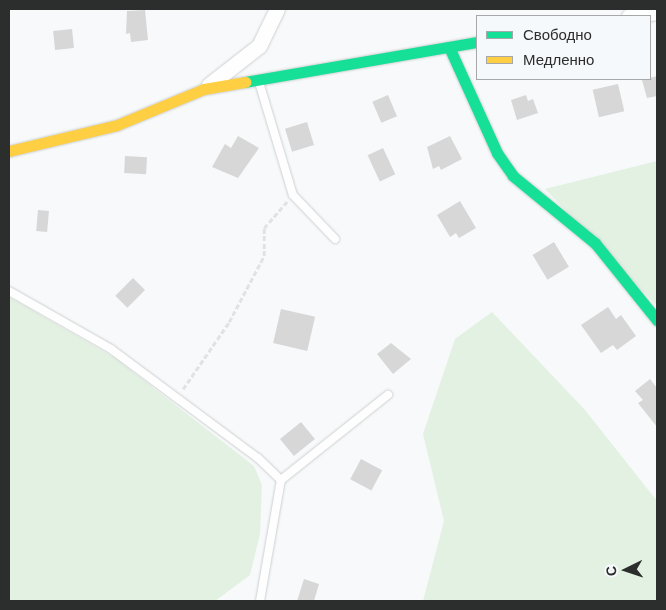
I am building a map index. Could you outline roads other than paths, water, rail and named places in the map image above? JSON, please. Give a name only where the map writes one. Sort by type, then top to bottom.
[{"type":"street","points":[[204,89],[259,46],[277,9]]},
{"type":"street","points":[[636,15],[657,12]]},
{"type":"street","points":[[9,151],[117,124],[204,89],[257,78],[476,42]]},
{"type":"street","points":[[449,47],[497,153],[513,176],[595,243],[657,320]]},
{"type":"lane","points":[[257,78],[293,195],[335,239]]},
{"type":"lane","points":[[9,291],[68,321],[258,458],[281,480]]},
{"type":"lane","points":[[260,601],[281,480],[388,394]]}]
